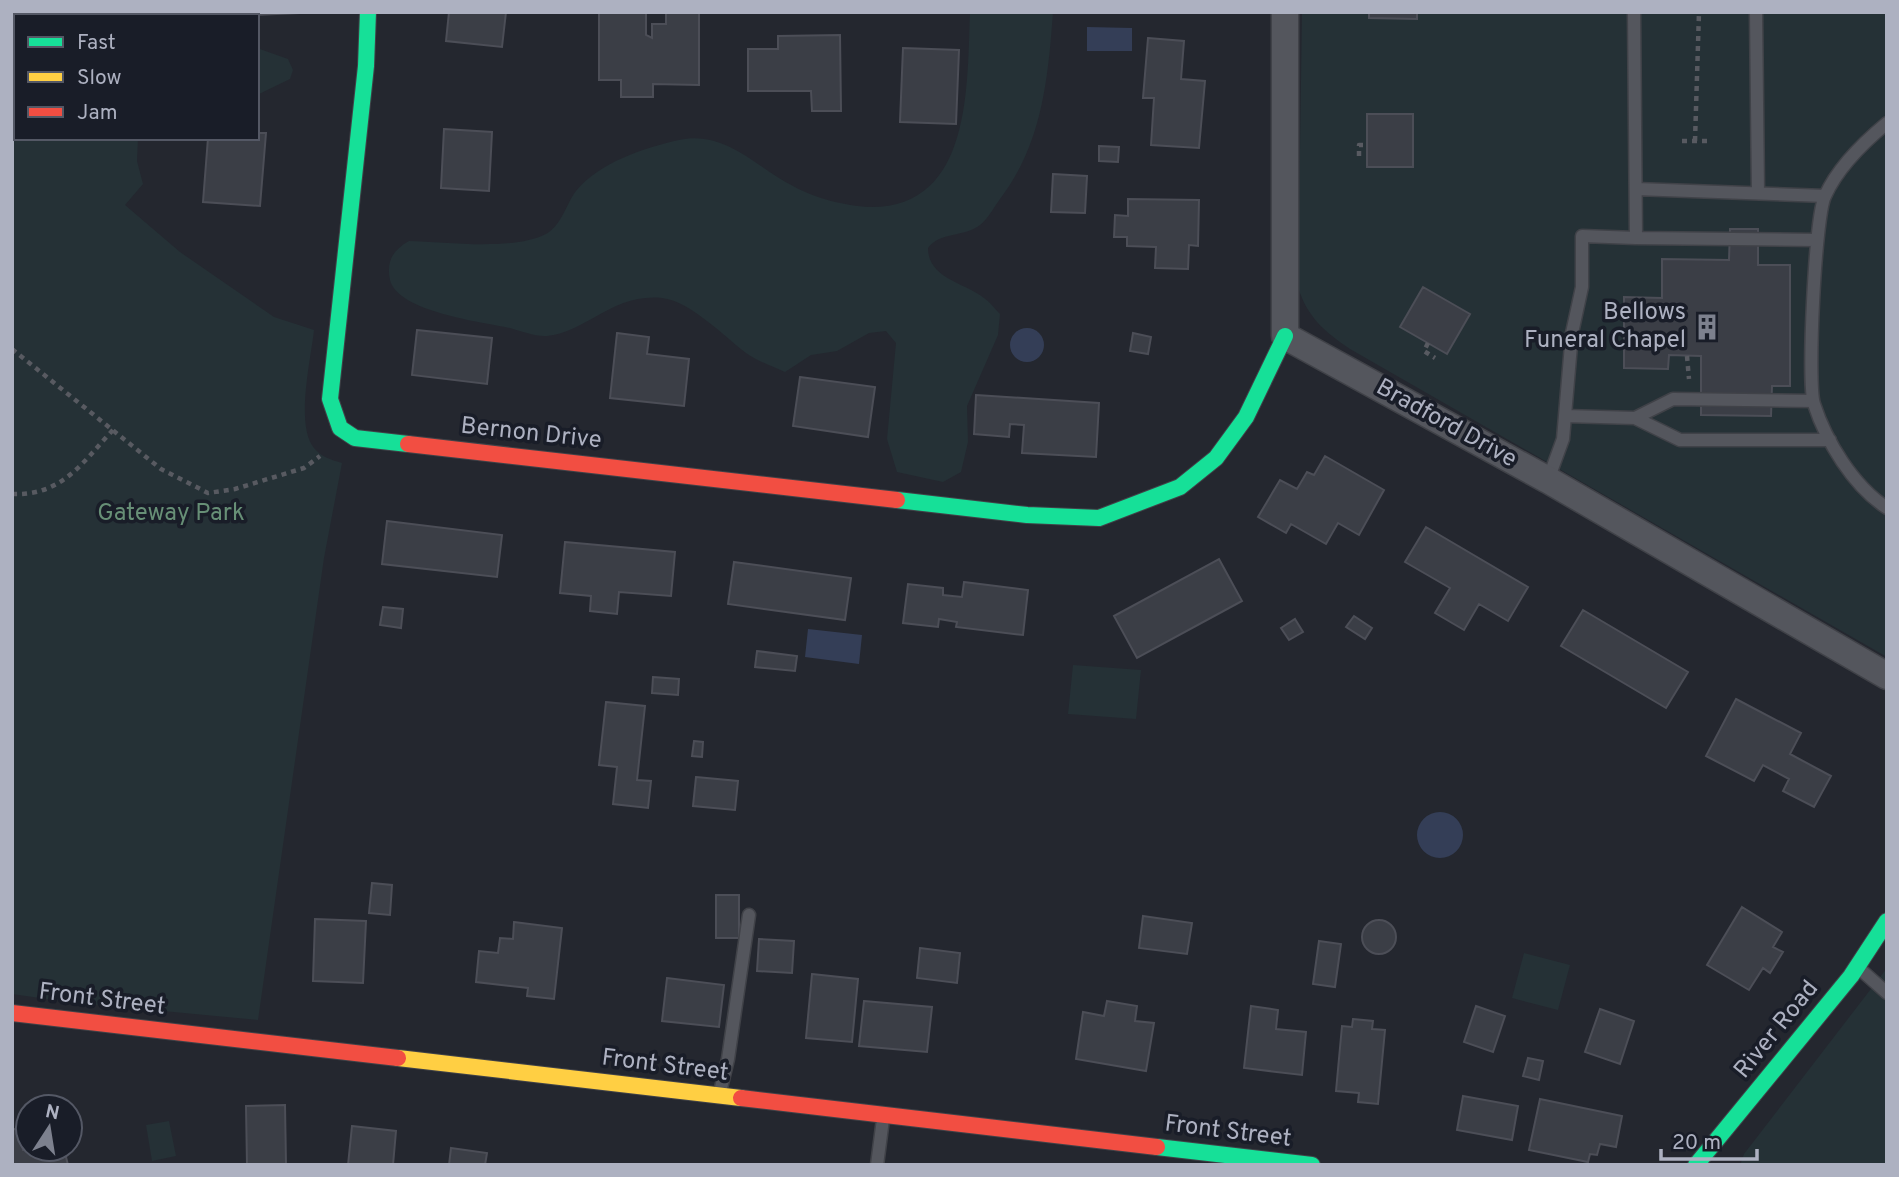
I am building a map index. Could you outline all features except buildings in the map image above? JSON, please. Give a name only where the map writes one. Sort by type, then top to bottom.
[{"type":"main road","points":[[341,428],[330,399],[365,80],[368,12]]},
{"type":"main road","name":"Bernon Drive","points":[[341,428],[355,439],[1027,515],[1099,518],[1180,487],[1216,458],[1246,417],[1285,336]]},
{"type":"main road","name":"River Road","points":[[1696,1165],[1857,966],[1887,921]]},
{"type":"main road","name":"Front Street","points":[[12,1013],[1312,1165]]},
{"type":"street","points":[[1285,12],[1285,336]]},
{"type":"street","name":"Bradford Drive","points":[[1285,336],[1548,480],[1887,676]]},
{"type":"lane","points":[[1634,12],[1636,238]]},
{"type":"lane","points":[[1756,12],[1758,193]]},
{"type":"lane","points":[[1887,123],[1853,157],[1825,195],[1815,240],[1813,401],[1843,462],[1887,508]]},
{"type":"lane","points":[[1636,189],[1825,195]]},
{"type":"lane","points":[[1548,480],[1563,439],[1572,333],[1582,287],[1582,236],[1815,240]]},
{"type":"lane","points":[[1635,418],[1673,399],[1813,401]]},
{"type":"lane","points":[[1565,415],[1635,418],[1680,440],[1830,440]]},
{"type":"lane","points":[[719,1096],[728,1059],[749,915]]},
{"type":"lane","points":[[1857,966],[1887,993]]},
{"type":"lane","points":[[877,1165],[883,1115]]},
{"type":"path","points":[[1695,141],[1699,12]]},
{"type":"path","points":[[1682,141],[1709,141]]},
{"type":"path","points":[[1359,156],[1359,145],[1367,145]]},
{"type":"path","points":[[1428,343],[1424,351],[1435,358]]},
{"type":"path","points":[[12,349],[161,469],[208,493],[235,489],[304,468],[324,453],[341,428]]},
{"type":"path","points":[[1687,356],[1687,374],[1692,384]]},
{"type":"path","points":[[12,494],[50,490],[73,474],[113,430]]},
{"type":"green space","name":"Gateway Park","points":[[12,12],[113,12],[14,14],[14,140],[138,140],[137,161],[143,184],[125,205],[180,252],[274,317],[314,330],[305,408],[308,438],[317,451],[342,463],[324,558],[258,1020],[12,994]]},
{"type":"green space","points":[[970,12],[1053,12],[1049,62],[1040,110],[1034,134],[1014,178],[980,225],[939,239],[928,248],[934,267],[949,279],[984,298],[1000,314],[998,335],[967,406],[968,442],[961,472],[943,482],[897,472],[887,439],[896,343],[886,331],[869,333],[837,351],[811,355],[785,372],[750,356],[684,306],[662,298],[629,301],[574,328],[543,336],[424,308],[396,291],[390,280],[389,267],[392,257],[409,241],[498,244],[546,234],[560,220],[576,191],[597,172],[637,152],[679,140],[696,138],[726,145],[793,186],[830,201],[869,207],[903,202],[928,188],[945,166],[957,138],[964,107]]},
{"type":"green space","points":[[1302,12],[1887,12],[1887,657],[1350,349],[1318,323],[1306,307],[1298,287]]},
{"type":"green space","points":[[259,49],[288,59],[293,70],[290,79],[259,94]]},
{"type":"green space","points":[[1073,665],[1141,670],[1136,719],[1068,714]]},
{"type":"green space","points":[[1524,953],[1570,965],[1558,1010],[1512,998]]},
{"type":"green space","points":[[1887,968],[1887,1165],[1740,1165],[1744,1154]]},
{"type":"green space","points":[[169,1121],[176,1156],[152,1161],[146,1125]]},
{"type":"water","points":[[1087,27],[1132,28],[1132,51],[1087,51]]},
{"type":"water","points":[[1027,328],[1039,333],[1044,345],[1039,357],[1027,362],[1015,357],[1010,345],[1015,333]]},
{"type":"water","points":[[808,629],[862,635],[859,664],[805,657]]},
{"type":"water","points":[[1440,812],[1456,819],[1463,835],[1456,851],[1440,858],[1424,851],[1417,835],[1424,819]]},
{"type":"traffic: fast","points":[[368,12],[366,66],[330,399],[340,428],[355,438],[408,444]]},
{"type":"traffic: fast","points":[[897,500],[1027,515],[1099,518],[1180,487],[1216,458],[1246,417],[1285,336]]},
{"type":"traffic: fast","points":[[1696,1165],[1851,976],[1887,921]]},
{"type":"traffic: fast","points":[[1157,1147],[1312,1165]]},
{"type":"traffic: slow","points":[[398,1058],[741,1098]]},
{"type":"traffic: jam","points":[[408,444],[897,500]]},
{"type":"traffic: jam","points":[[12,1013],[398,1058]]},
{"type":"traffic: jam","points":[[741,1098],[1157,1147]]},
{"type":"place","name":"Bellows Funeral Chapel","points":[[1707,327]]}]
